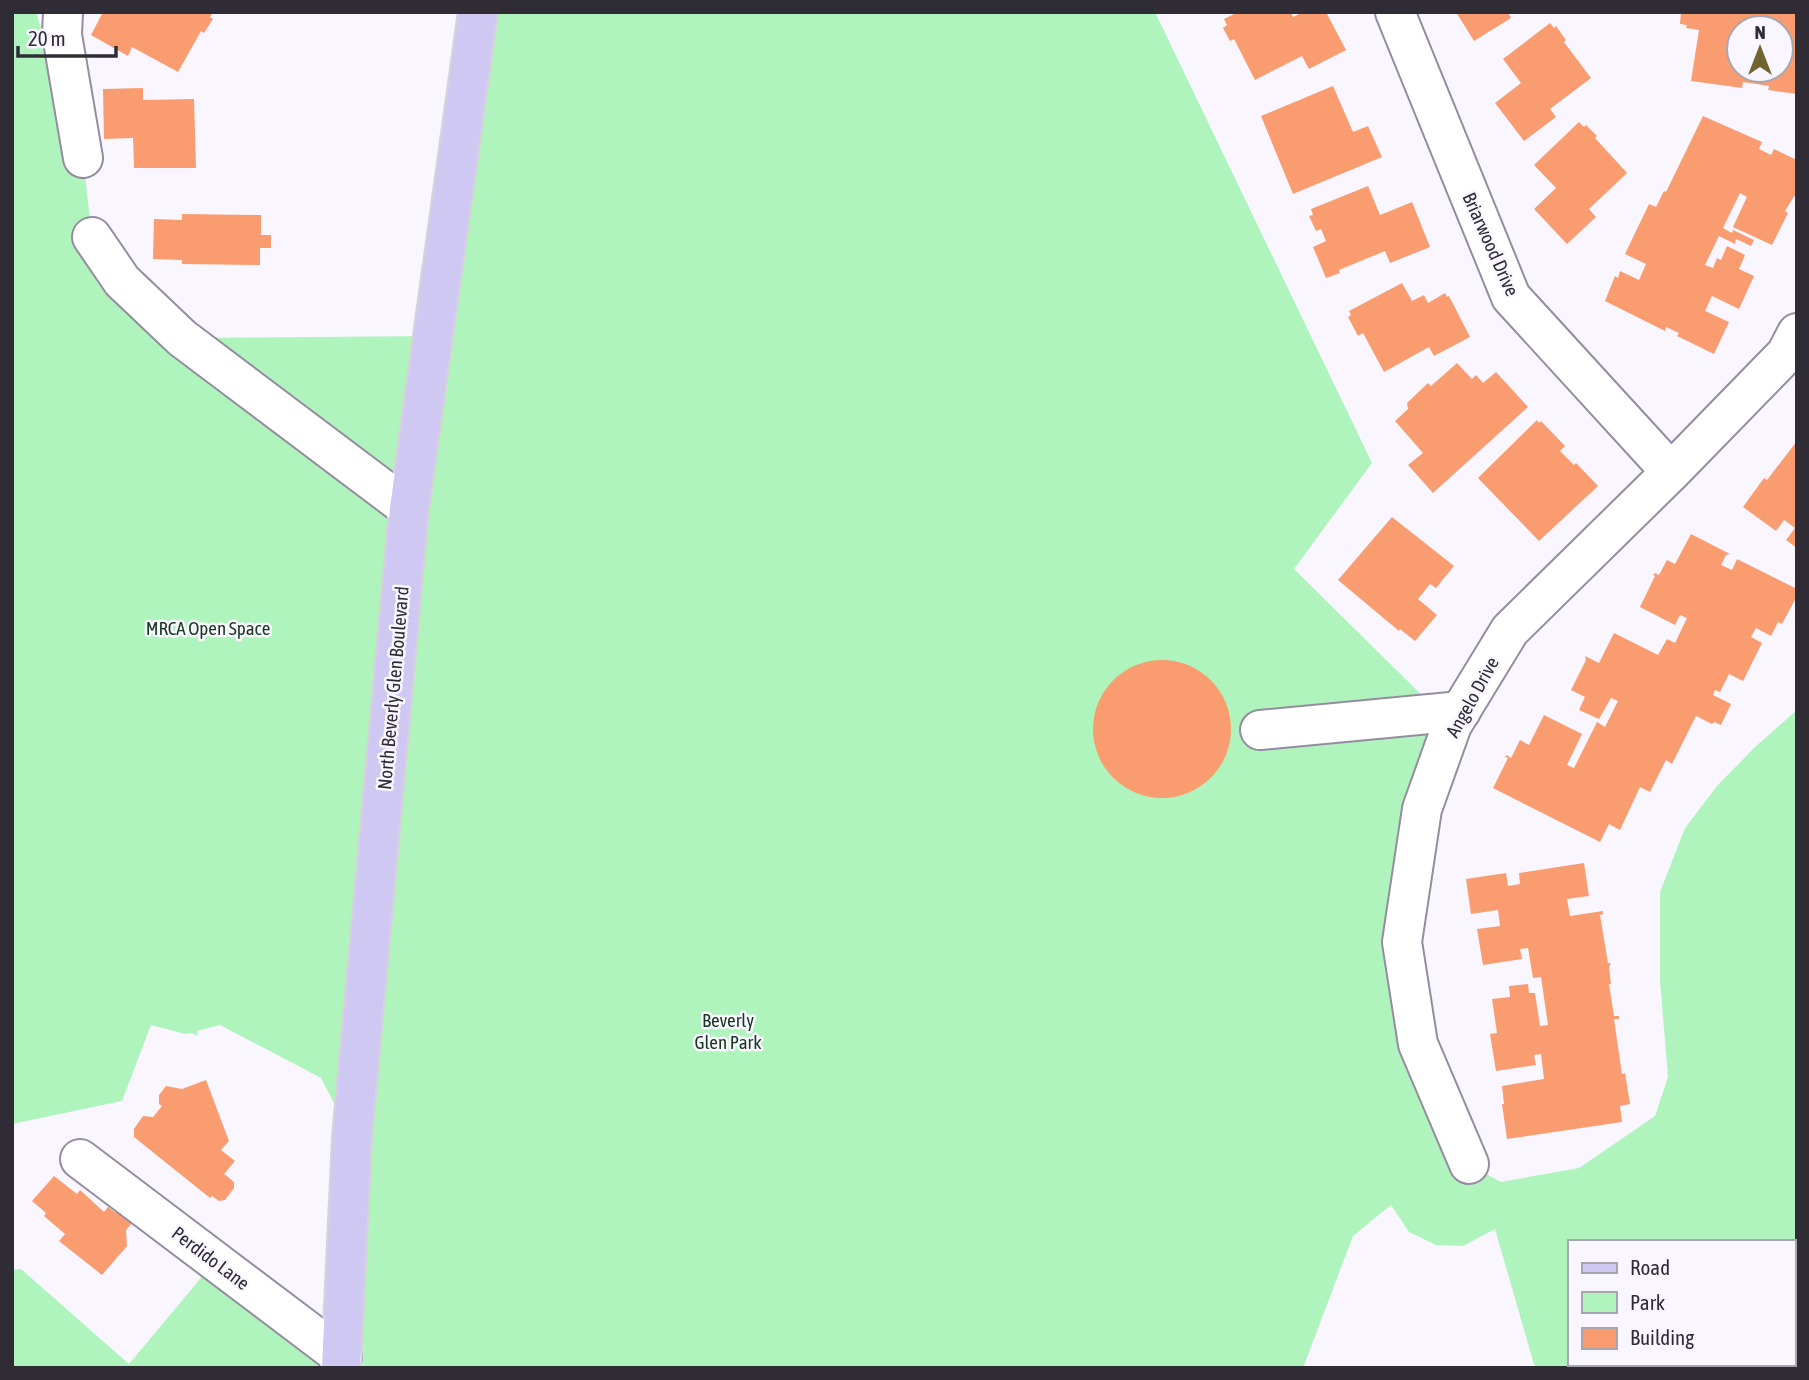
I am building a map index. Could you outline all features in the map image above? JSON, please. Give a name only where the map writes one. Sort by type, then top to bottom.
[{"type":"main road","name":"North Beverly Glen Boulevard","points":[[341,1362],[352,1138],[409,509],[478,12]]},
{"type":"street","points":[[63,12],[62,35],[83,158]]},
{"type":"street","name":"Briarwood Drive","points":[[1395,12],[1511,297],[1671,472]]},
{"type":"street","points":[[92,237],[122,281],[182,338],[409,509]]},
{"type":"street","name":"Angelo Drive","points":[[1468,1164],[1418,1044],[1402,942],[1422,809],[1452,726],[1510,630],[1671,472],[1786,354],[1797,333]]},
{"type":"street","points":[[1260,730],[1461,711]]},
{"type":"street","name":"Perdido Lane","points":[[80,1159],[341,1362]]},
{"type":"green space","points":[[12,12],[36,12],[83,158],[92,237],[182,338],[433,336],[478,12],[1155,12],[1372,463],[1294,569],[1452,725],[1402,942],[1468,1164],[1501,1182],[1579,1168],[1655,1116],[1668,1077],[1660,981],[1660,892],[1685,828],[1717,786],[1755,747],[1797,710],[1797,1368],[1535,1368],[1495,1229],[1463,1246],[1436,1245],[1409,1232],[1391,1205],[1353,1236],[1303,1368],[12,1368],[12,1270],[21,1269],[129,1364],[215,1261],[341,1357],[352,1138],[321,1078],[220,1025],[197,1031],[198,1036],[151,1025],[122,1101],[12,1124]]},
{"type":"building","points":[[103,12],[213,12],[210,17],[213,19],[204,33],[201,31],[178,72],[132,47],[128,56],[91,35]]},
{"type":"building","points":[[1238,12],[1291,12],[1293,17],[1303,12],[1326,12],[1346,50],[1309,69],[1302,56],[1255,80],[1234,39],[1230,41],[1223,28],[1227,25],[1224,19]]},
{"type":"building","points":[[1456,12],[1508,12],[1511,18],[1474,41]]},
{"type":"building","points":[[1681,12],[1797,12],[1797,94],[1768,90],[1769,86],[1756,84],[1795,84],[1795,14],[1725,14],[1725,84],[1743,84],[1742,88],[1691,81],[1699,30],[1686,28],[1687,25],[1680,24]]},
{"type":"building","points":[[1550,23],[1554,28],[1556,26],[1566,40],[1564,42],[1591,78],[1550,109],[1556,117],[1524,141],[1495,103],[1521,83],[1503,59]]},
{"type":"building","points":[[1333,86],[1353,132],[1368,126],[1382,157],[1293,194],[1261,116]]},
{"type":"building","points":[[143,88],[143,100],[194,99],[196,168],[134,168],[133,138],[104,139],[103,89]]},
{"type":"building","points":[[1703,116],[1762,142],[1759,149],[1771,155],[1774,149],[1797,160],[1797,192],[1785,211],[1788,213],[1772,245],[1733,227],[1747,197],[1740,193],[1723,228],[1754,240],[1751,246],[1736,239],[1735,244],[1719,236],[1705,265],[1713,268],[1717,258],[1721,260],[1727,246],[1745,255],[1739,269],[1754,276],[1739,309],[1712,296],[1705,311],[1729,322],[1714,354],[1677,336],[1679,333],[1666,327],[1665,331],[1605,301],[1615,276],[1618,278],[1620,271],[1639,280],[1646,264],[1625,254],[1649,204],[1656,207],[1664,191],[1666,192]]},
{"type":"building","points":[[1579,122],[1597,136],[1595,138],[1627,173],[1589,209],[1596,217],[1567,244],[1534,209],[1556,188],[1534,165]]},
{"type":"building","points":[[1368,186],[1380,215],[1412,202],[1430,247],[1390,263],[1385,251],[1326,278],[1313,247],[1326,241],[1321,229],[1316,231],[1309,216],[1313,215],[1311,209]]},
{"type":"building","points":[[182,214],[261,215],[261,235],[271,235],[271,248],[260,248],[260,265],[182,264],[182,260],[153,259],[154,219],[182,220]]},
{"type":"building","points":[[1402,283],[1412,301],[1424,295],[1428,303],[1445,293],[1449,296],[1470,337],[1434,356],[1429,347],[1384,372],[1363,333],[1358,336],[1348,317],[1351,315],[1349,311]]},
{"type":"building","points":[[1457,363],[1472,379],[1476,375],[1483,383],[1496,372],[1528,407],[1433,493],[1408,465],[1423,453],[1395,421],[1408,409],[1407,403],[1428,383],[1431,386]]},
{"type":"building","points":[[1537,420],[1565,446],[1560,451],[1598,486],[1539,541],[1478,478]]},
{"type":"building","points":[[1797,441],[1797,548],[1786,540],[1795,528],[1784,520],[1776,531],[1743,507],[1764,478],[1767,480]]},
{"type":"building","points":[[1392,517],[1454,566],[1436,588],[1430,584],[1418,599],[1437,615],[1415,641],[1338,580]]},
{"type":"building","points":[[1691,534],[1730,554],[1726,555],[1721,565],[1732,570],[1737,559],[1797,589],[1797,596],[1782,624],[1778,622],[1771,636],[1756,628],[1751,637],[1762,643],[1743,681],[1729,674],[1720,692],[1715,690],[1713,695],[1731,704],[1721,725],[1714,722],[1712,724],[1696,716],[1672,764],[1666,760],[1650,792],[1640,787],[1620,830],[1609,824],[1600,842],[1493,788],[1508,758],[1505,757],[1507,755],[1511,758],[1520,740],[1529,745],[1544,715],[1582,734],[1567,765],[1574,768],[1597,722],[1605,727],[1618,701],[1611,698],[1599,719],[1579,710],[1585,697],[1571,690],[1586,660],[1585,656],[1599,663],[1614,633],[1658,655],[1667,639],[1675,643],[1687,618],[1680,615],[1675,625],[1640,607],[1655,576],[1653,575],[1659,575],[1667,560],[1675,564]]},
{"type":"building","points":[[1162,660],[1188,666],[1211,680],[1225,703],[1231,729],[1225,755],[1211,778],[1188,792],[1162,798],[1136,792],[1113,778],[1099,755],[1093,729],[1099,703],[1113,680],[1136,666]]},
{"type":"building","points":[[1584,863],[1589,896],[1567,899],[1570,916],[1603,911],[1600,915],[1608,963],[1611,963],[1609,984],[1614,1016],[1619,1016],[1619,1019],[1614,1019],[1622,1074],[1625,1073],[1630,1104],[1620,1106],[1622,1122],[1507,1139],[1502,1086],[1544,1079],[1541,1054],[1534,1055],[1536,1065],[1496,1071],[1490,1034],[1497,1033],[1492,999],[1510,997],[1509,986],[1528,984],[1529,993],[1535,993],[1540,1026],[1548,1025],[1541,977],[1533,978],[1528,948],[1520,949],[1522,959],[1483,965],[1477,929],[1500,926],[1498,910],[1471,914],[1466,879],[1506,873],[1508,886],[1520,884],[1519,873]]},
{"type":"building","points":[[206,1080],[229,1141],[221,1150],[235,1161],[224,1174],[234,1182],[234,1188],[225,1200],[219,1201],[212,1196],[210,1198],[134,1137],[134,1129],[143,1116],[153,1117],[162,1106],[159,1104],[159,1095],[166,1086],[182,1089]]},
{"type":"building","points":[[54,1176],[77,1194],[80,1190],[104,1212],[108,1207],[132,1223],[126,1230],[127,1246],[102,1275],[59,1241],[65,1234],[44,1216],[46,1213],[32,1201]]},
{"type":"park label","name":"MRCA Open Space","points":[[208,628]]},
{"type":"park label","name":"Beverly Glen Park","points":[[728,1031]]}]
